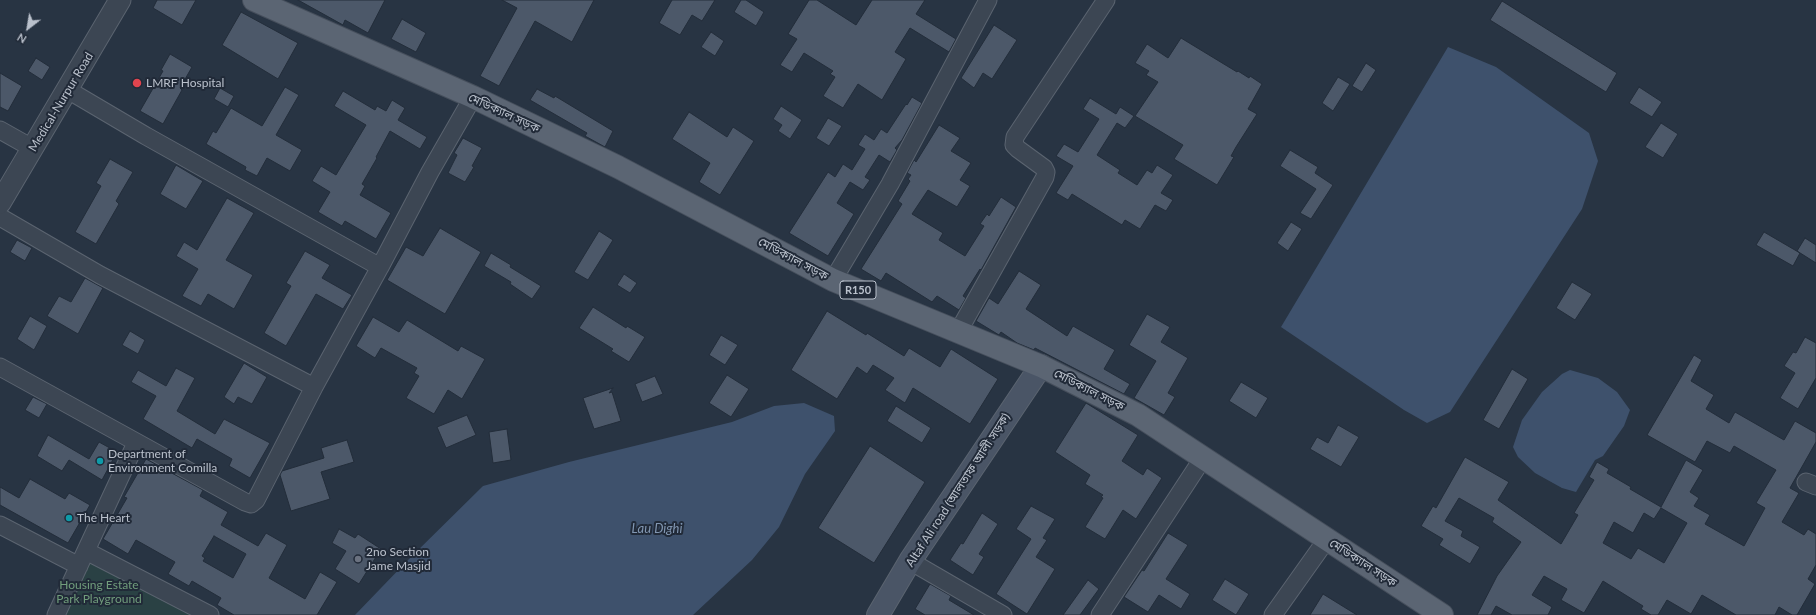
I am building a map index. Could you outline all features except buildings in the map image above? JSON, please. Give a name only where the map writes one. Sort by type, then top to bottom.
[{"type":"main road","name":"মেডিক্যাল সড়ক","points":[[254,0],[473,97],[618,167],[833,280],[1041,366],[1138,415],[1442,615]]},
{"type":"main road","name":"Altaf Ali road (আলতাফ আলী সড়ক)","points":[[878,615],[910,561],[1041,366]]},
{"type":"street","name":"Medical-Nurpur Road","points":[[0,203],[120,0]]},
{"type":"street","points":[[833,280],[890,184],[988,0]]},
{"type":"street","points":[[958,332],[1045,177],[1046,172],[1044,168],[1014,145],[1015,137],[1106,0]]},
{"type":"street","points":[[68,90],[146,136],[380,267]]},
{"type":"street","points":[[0,367],[136,443],[251,504],[256,500],[314,387],[430,172],[473,97]]},
{"type":"street","points":[[0,130],[32,148]]},
{"type":"street","points":[[0,217],[100,274],[314,387]]},
{"type":"street","points":[[56,615],[136,443]]},
{"type":"street","points":[[1100,615],[1203,458]]},
{"type":"street","points":[[0,525],[83,558],[210,615]]},
{"type":"street","points":[[1273,615],[1327,539]]},
{"type":"street","points":[[910,561],[1004,615]]},
{"type":"green space","name":"Housing Estate Park Playground","points":[[89,560],[191,615],[63,615]]},
{"type":"water","points":[[1448,47],[1496,67],[1589,133],[1598,161],[1582,209],[1450,412],[1427,423],[1404,410],[1281,327]]},
{"type":"water","points":[[1570,370],[1598,378],[1617,392],[1630,410],[1624,426],[1603,456],[1595,460],[1576,492],[1562,488],[1535,473],[1518,457],[1513,447],[1522,420],[1542,392],[1562,374]]},
{"type":"water","name":"Lau Dighi","points":[[804,403],[834,416],[835,431],[805,474],[779,527],[752,560],[693,615],[355,615],[483,486],[569,462],[732,422],[774,406]]},
{"type":"place","name":"LMRF Hospital","points":[[137,83]]},
{"type":"place","name":"Department of Environment Comilla","points":[[100,461]]},
{"type":"place","name":"The Heart","points":[[69,518]]},
{"type":"place","name":"2no Section Jame Masjid","points":[[358,559]]}]
